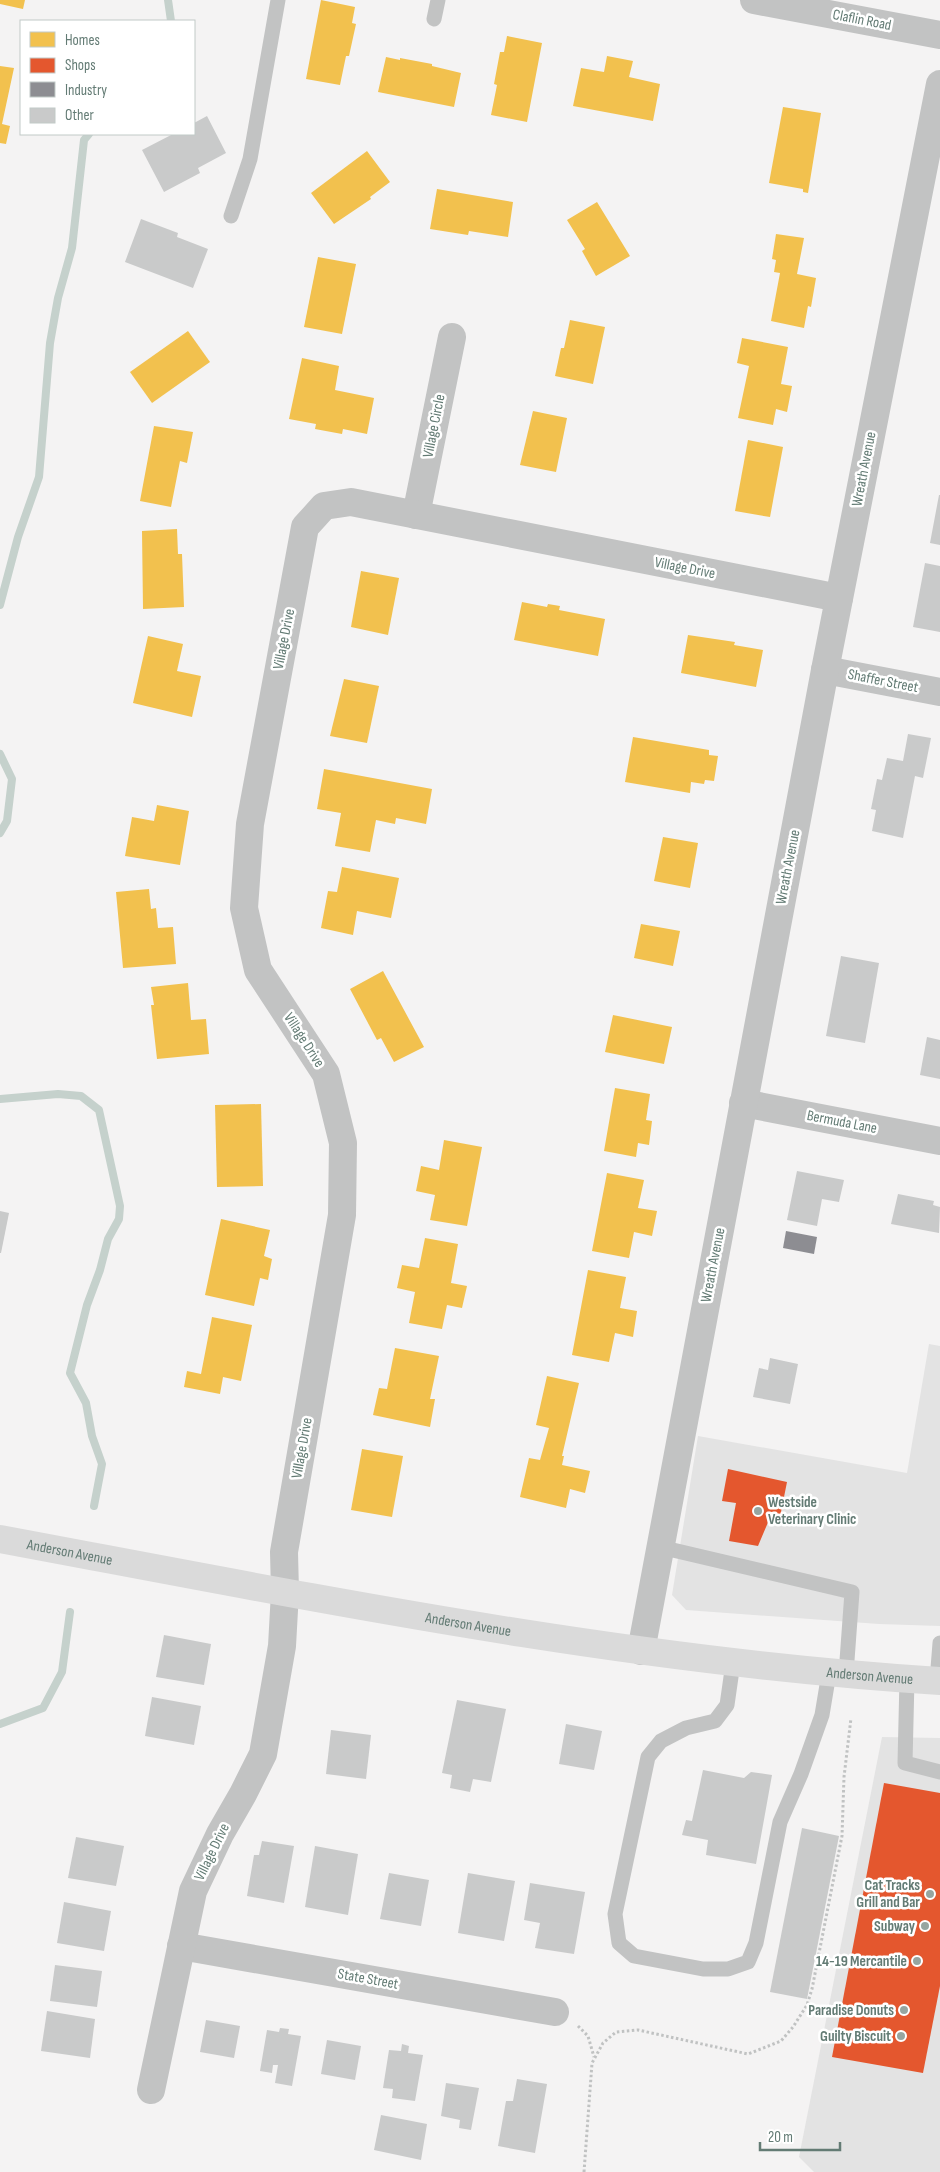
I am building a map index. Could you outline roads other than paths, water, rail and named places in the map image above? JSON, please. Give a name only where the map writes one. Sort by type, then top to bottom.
[{"type":"main road","name":"Anderson Avenue","points":[[0,1539],[285,1592],[641,1651],[733,1664],[939,1681]]},
{"type":"street","name":"Claflin Road","points":[[754,0],[940,35]]},
{"type":"street","name":"Wreath Avenue","points":[[641,1651],[825,670],[940,84]]},
{"type":"street","name":"Village Circle","points":[[416,515],[452,337]]},
{"type":"street","name":"Village Drive","points":[[151,2090],[193,1890],[220,1834],[263,1754],[282,1646],[285,1592],[284,1552],[342,1215],[343,1143],[326,1074],[258,970],[244,908],[250,824],[305,527],[324,506],[351,502],[839,598]]},
{"type":"street","name":"Shaffer Street","points":[[825,670],[940,692]]},
{"type":"street","name":"Bermuda Lane","points":[[743,1103],[940,1141]]},
{"type":"street","name":"State Street","points":[[181,1946],[555,2012]]},
{"type":"lane","points":[[231,216],[250,159],[278,0]]},
{"type":"lane","points":[[434,19],[438,0]]},
{"type":"lane","points":[[660,1547],[852,1592],[837,1673],[801,1774],[780,1822],[756,1943],[748,1962],[728,1969],[703,1969],[634,1956],[619,1943],[616,1914],[648,1757],[661,1740],[686,1728],[715,1721],[727,1705],[733,1664]]},
{"type":"lane","points":[[939,1681],[940,1643]]},
{"type":"lane","points":[[907,1679],[905,1762],[940,1772]]},
{"type":"waterway","points":[[168,0],[171,20]]},
{"type":"waterway","points":[[0,605],[18,537],[39,477],[50,343],[58,298],[72,248],[84,140],[88,135]]},
{"type":"waterway","points":[[0,754],[12,779],[7,821],[0,833]]},
{"type":"waterway","points":[[0,1099],[58,1094],[81,1096],[99,1110],[120,1206],[119,1219],[108,1239],[100,1270],[87,1305],[70,1373],[86,1403],[92,1436],[102,1464],[94,1506]]},
{"type":"waterway","points":[[0,1724],[43,1708],[62,1672],[70,1612]]},
{"type":"place","name":"Westside Veterinary Clinic","points":[[758,1511]]},
{"type":"place","name":"Cat Tracks Grill and Bar","points":[[930,1894]]},
{"type":"place","name":"Subway","points":[[925,1926]]},
{"type":"place","name":"14-19 Mercantile","points":[[917,1961]]},
{"type":"place","name":"Paradise Donuts","points":[[904,2010]]},
{"type":"place","name":"Guilty Biscuit","points":[[901,2036]]}]
